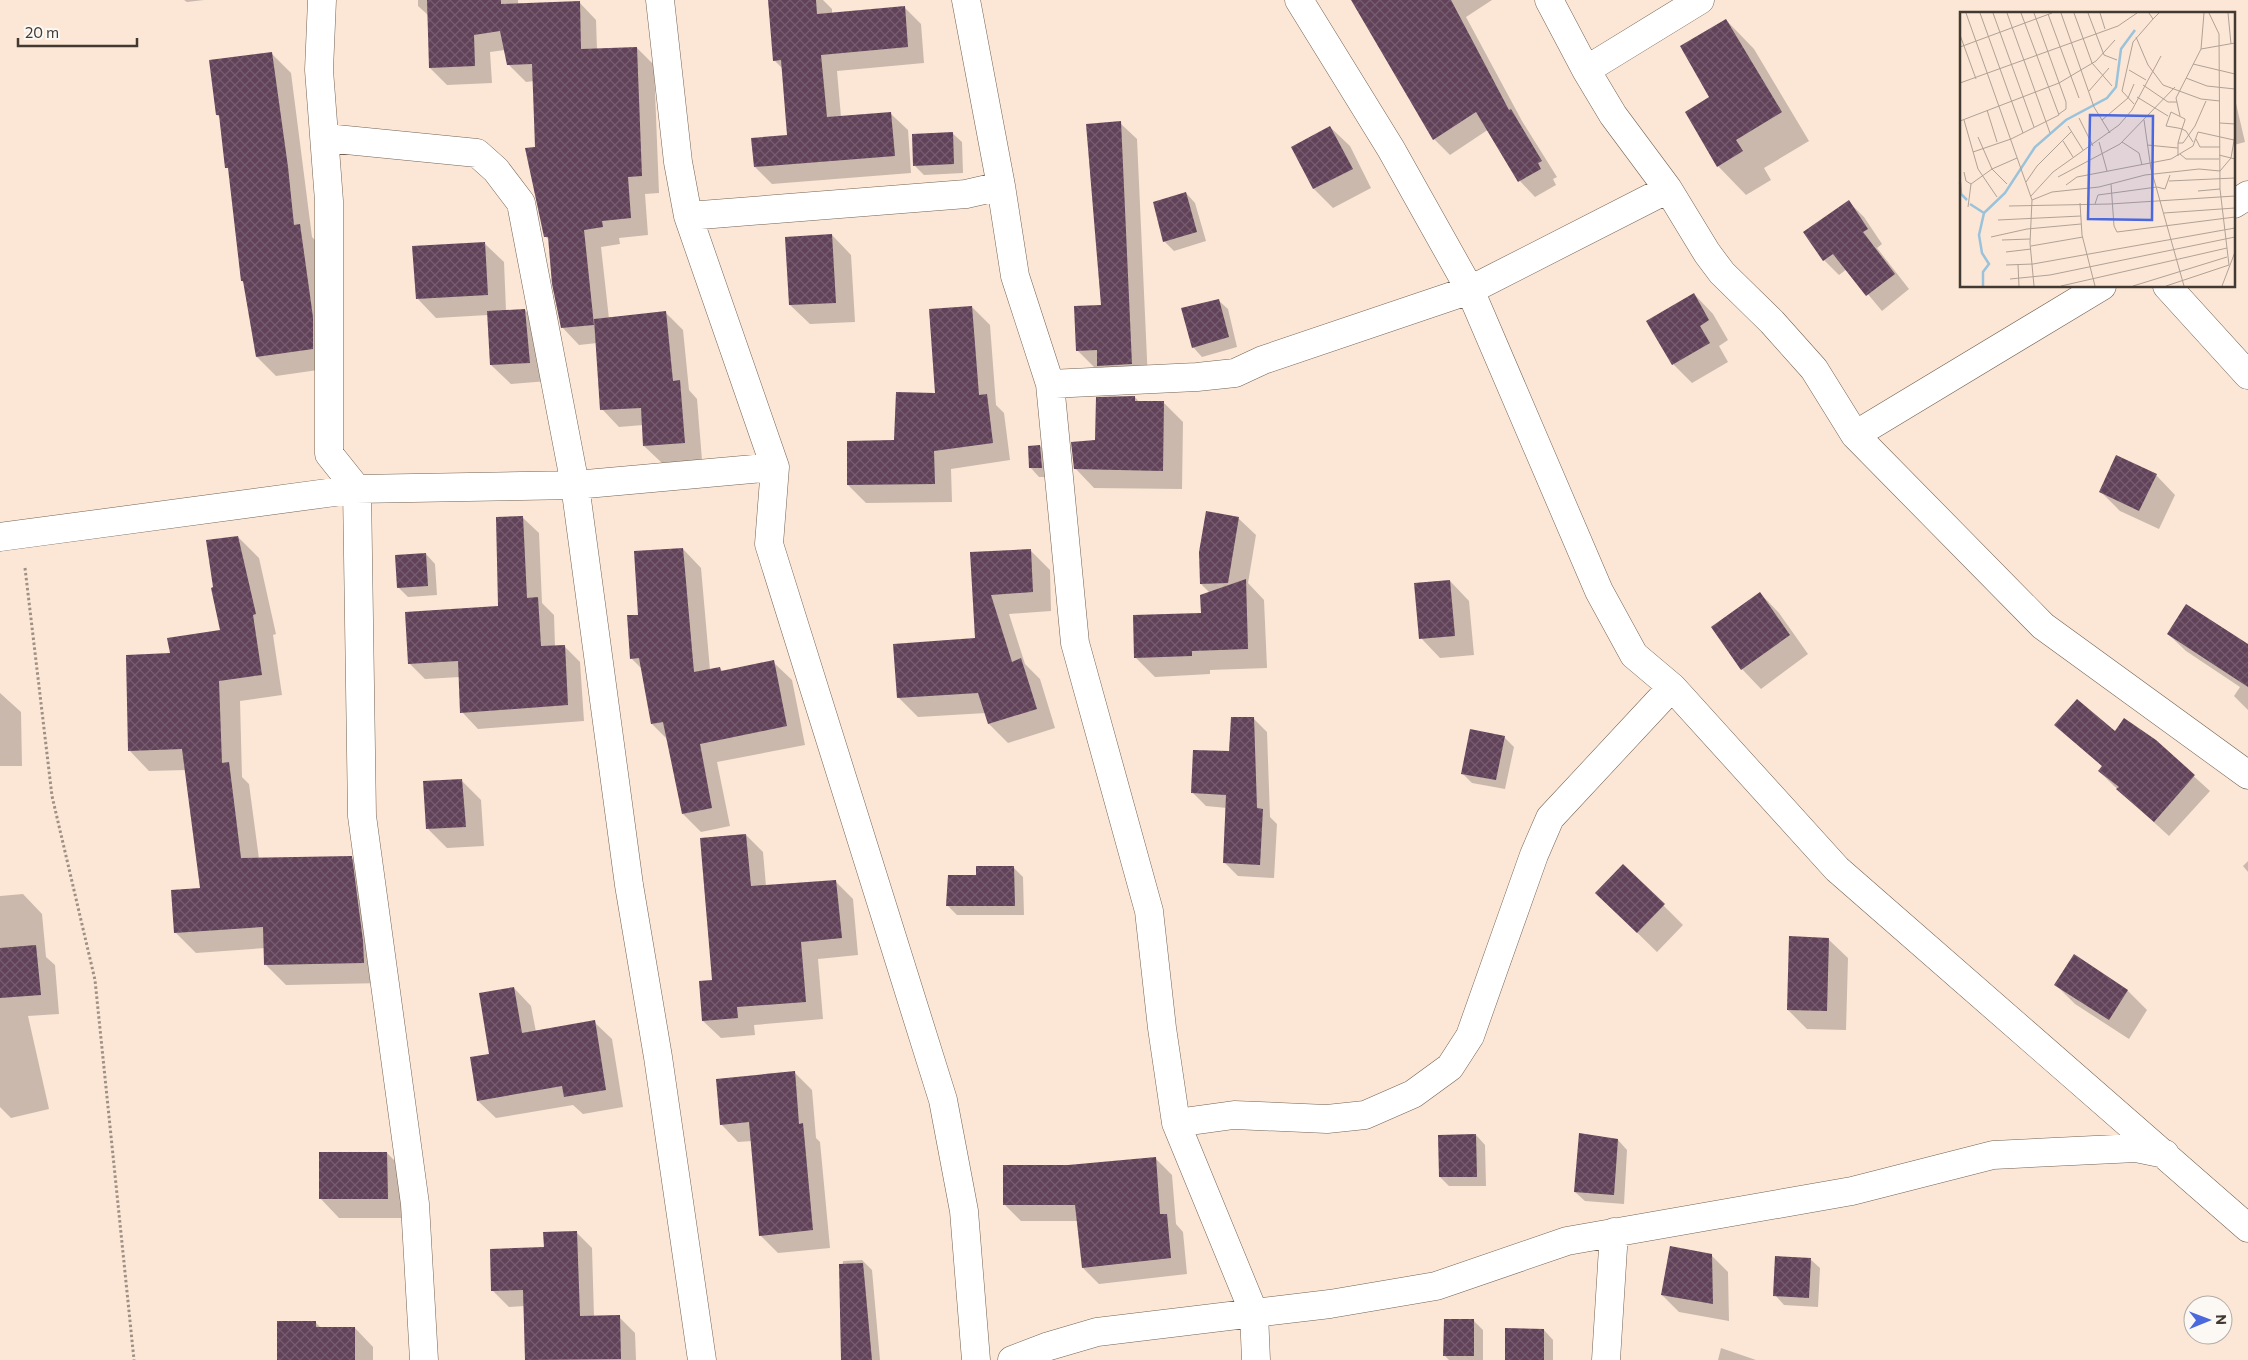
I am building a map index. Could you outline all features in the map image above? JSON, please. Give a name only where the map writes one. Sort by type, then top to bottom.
[{"type":"street","points":[[322,0],[319,70],[326,138],[329,201],[329,454],[358,489],[362,816],[415,1204],[424,1360]]},
{"type":"street","points":[[660,0],[678,162],[688,216],[775,467],[768,544],[943,1100],[964,1211],[976,1360]]},
{"type":"street","points":[[966,0],[1001,186],[1015,276],[1050,384],[1075,643],[1149,911],[1162,1028],[1176,1123],[1254,1313],[1256,1360]]},
{"type":"street","points":[[1299,0],[1390,149],[1470,290],[1599,590],[1634,655],[1672,687],[1837,869],[2248,1228]]},
{"type":"street","points":[[1549,0],[1586,70],[1613,115],[1668,189],[1707,252],[1722,273],[1772,322],[1814,369],[1855,435],[2043,626],[2248,775]]},
{"type":"street","points":[[1586,70],[1700,0]]},
{"type":"street","points":[[326,138],[477,153],[496,170],[522,203],[575,485],[629,885],[660,1067],[702,1360]]},
{"type":"street","points":[[688,216],[966,194],[1001,186]]},
{"type":"street","points":[[1050,384],[1197,377],[1235,373],[1263,360],[1470,290],[1668,189]]},
{"type":"street","points":[[2236,203],[2248,195]]},
{"type":"street","points":[[1855,435],[2099,288]]},
{"type":"street","points":[[2169,288],[2248,375]]},
{"type":"street","points":[[10,536],[358,489],[575,485],[775,467]]},
{"type":"street","points":[[1176,1123],[1234,1114],[1327,1120],[1336,1117],[1352,1118],[1365,1115],[1413,1094],[1450,1067],[1470,1036],[1534,855],[1550,818],[1672,687]]},
{"type":"street","points":[[1012,1360],[1046,1347],[1097,1332],[1330,1304],[1436,1286],[1567,1241],[1852,1190],[1993,1154],[2136,1148],[2165,1154]]},
{"type":"street","points":[[1606,1360],[1614,1232]]},
{"type":"path","points":[[10,536],[52,796],[95,980],[134,1360]]},
{"type":"building","points":[[427,0],[501,0],[501,4],[580,1],[581,49],[637,47],[642,176],[628,177],[631,218],[602,221],[603,227],[584,230],[594,325],[561,328],[552,284],[548,237],[544,237],[525,148],[535,147],[532,64],[507,65],[500,31],[474,35],[475,66],[429,68]]},
{"type":"building","points":[[768,0],[816,0],[817,14],[905,6],[908,47],[821,55],[827,117],[891,112],[895,156],[754,167],[751,138],[787,135],[781,60],[773,61]]},
{"type":"building","points":[[1351,0],[1451,0],[1509,110],[1511,109],[1542,161],[1538,163],[1541,169],[1518,182],[1476,112],[1433,140]]},
{"type":"building","points":[[1726,19],[1782,112],[1736,140],[1743,151],[1717,167],[1685,112],[1709,97],[1680,46]]},
{"type":"building","points":[[272,52],[294,225],[300,224],[313,317],[313,349],[256,357],[243,281],[241,281],[228,168],[225,168],[219,115],[216,115],[209,60]]},
{"type":"building","points":[[1121,121],[1132,364],[1097,366],[1097,350],[1076,351],[1074,306],[1101,305],[1086,124]]},
{"type":"building","points":[[1330,126],[1353,169],[1313,189],[1291,147]]},
{"type":"building","points":[[953,132],[954,164],[913,166],[912,134]]},
{"type":"building","points":[[1186,192],[1197,232],[1163,242],[1153,202]]},
{"type":"building","points":[[1849,200],[1868,229],[1863,232],[1895,274],[1866,296],[1833,254],[1823,261],[1803,232]]},
{"type":"building","points":[[832,234],[836,303],[789,305],[785,237]]},
{"type":"building","points":[[485,242],[488,295],[416,299],[412,246]]},
{"type":"building","points":[[1694,293],[1709,320],[1700,326],[1710,343],[1672,365],[1646,321]]},
{"type":"building","points":[[1219,299],[1229,337],[1192,348],[1181,308]]},
{"type":"building","points":[[972,306],[979,395],[987,394],[993,443],[934,451],[935,484],[847,485],[847,441],[894,440],[896,392],[935,393],[929,309]]},
{"type":"building","points":[[525,309],[530,363],[490,365],[487,311]]},
{"type":"building","points":[[666,311],[673,381],[680,380],[685,443],[643,446],[641,408],[600,410],[594,319]]},
{"type":"building","points":[[1135,396],[1135,401],[1164,401],[1163,471],[1074,469],[1071,442],[1095,440],[1096,397]]},
{"type":"building","points":[[1040,445],[1042,468],[1029,468],[1028,446]]},
{"type":"building","points":[[2116,455],[2157,474],[2139,511],[2099,492]]},
{"type":"building","points":[[1206,511],[1239,517],[1228,583],[1200,584],[1199,552]]},
{"type":"building","points":[[523,516],[527,598],[538,597],[541,646],[565,645],[568,705],[460,713],[458,661],[408,664],[405,612],[498,606],[496,517]]},
{"type":"building","points":[[238,536],[256,614],[253,615],[262,675],[219,681],[222,763],[229,762],[241,858],[352,856],[364,963],[264,965],[263,927],[174,933],[171,890],[200,888],[182,749],[128,751],[126,655],[170,653],[167,638],[220,630],[211,588],[213,587],[206,540]]},
{"type":"building","points":[[683,548],[694,672],[720,667],[721,671],[774,660],[787,726],[700,744],[712,808],[682,814],[663,722],[651,724],[639,658],[630,659],[627,615],[638,615],[634,551]]},
{"type":"building","points":[[1031,549],[1033,592],[991,595],[1012,662],[1021,658],[1037,709],[988,724],[978,693],[897,698],[893,644],[975,638],[970,552]]},
{"type":"building","points":[[426,553],[428,586],[397,588],[395,555]]},
{"type":"building","points":[[1246,579],[1248,649],[1192,651],[1192,656],[1134,658],[1133,615],[1201,613],[1200,595]]},
{"type":"building","points":[[1450,580],[1455,636],[1419,639],[1414,583]]},
{"type":"building","points":[[1760,592],[1790,635],[1741,670],[1711,627]]},
{"type":"building","points":[[2186,604],[2248,644],[2248,687],[2167,634]]},
{"type":"building","points":[[2077,699],[2115,731],[2124,718],[2156,740],[2195,775],[2154,822],[2116,789],[2119,787],[2098,771],[2102,766],[2054,725]]},
{"type":"building","points":[[1231,717],[1254,717],[1257,808],[1263,809],[1260,865],[1223,863],[1226,795],[1191,793],[1193,750],[1229,751]]},
{"type":"building","points":[[1470,729],[1505,736],[1496,780],[1461,774]]},
{"type":"building","points":[[462,779],[466,827],[426,829],[423,781]]},
{"type":"building","points":[[746,834],[751,886],[836,880],[842,938],[801,942],[806,1002],[737,1007],[738,1018],[702,1021],[699,981],[712,980],[700,838]]},
{"type":"building","points":[[1623,864],[1665,904],[1637,933],[1595,893]]},
{"type":"building","points":[[976,866],[1014,866],[1015,906],[946,906],[948,875],[976,875]]},
{"type":"building","points":[[1789,936],[1829,938],[1827,1011],[1787,1010]]},
{"type":"building","points":[[36,945],[41,995],[0,998],[0,948]]},
{"type":"building","points":[[2074,954],[2128,990],[2109,1020],[2054,985]]},
{"type":"building","points":[[514,987],[522,1033],[595,1020],[606,1090],[564,1097],[562,1086],[477,1101],[470,1057],[489,1054],[479,993]]},
{"type":"building","points":[[795,1071],[799,1124],[803,1123],[813,1230],[759,1236],[749,1122],[720,1125],[716,1079]]},
{"type":"building","points":[[1579,1133],[1618,1139],[1614,1195],[1574,1192]]},
{"type":"building","points":[[1476,1134],[1477,1177],[1439,1177],[1438,1135]]},
{"type":"building","points":[[319,1152],[387,1152],[388,1199],[319,1199]]},
{"type":"building","points":[[1156,1157],[1160,1214],[1167,1214],[1171,1258],[1082,1268],[1075,1205],[1003,1205],[1003,1165],[1068,1165]]},
{"type":"building","points":[[577,1231],[580,1316],[620,1315],[621,1359],[525,1360],[523,1290],[491,1291],[490,1249],[544,1247],[543,1232]]},
{"type":"building","points":[[1670,1246],[1712,1254],[1713,1304],[1661,1295]]},
{"type":"building","points":[[1775,1256],[1811,1258],[1809,1298],[1773,1296]]},
{"type":"building","points":[[863,1263],[872,1360],[841,1360],[839,1264]]},
{"type":"building","points":[[1444,1319],[1474,1319],[1474,1356],[1443,1356]]},
{"type":"building","points":[[277,1321],[316,1321],[316,1327],[355,1327],[355,1360],[277,1360]]},
{"type":"building","points":[[1505,1328],[1544,1329],[1544,1360],[1505,1360]]}]
